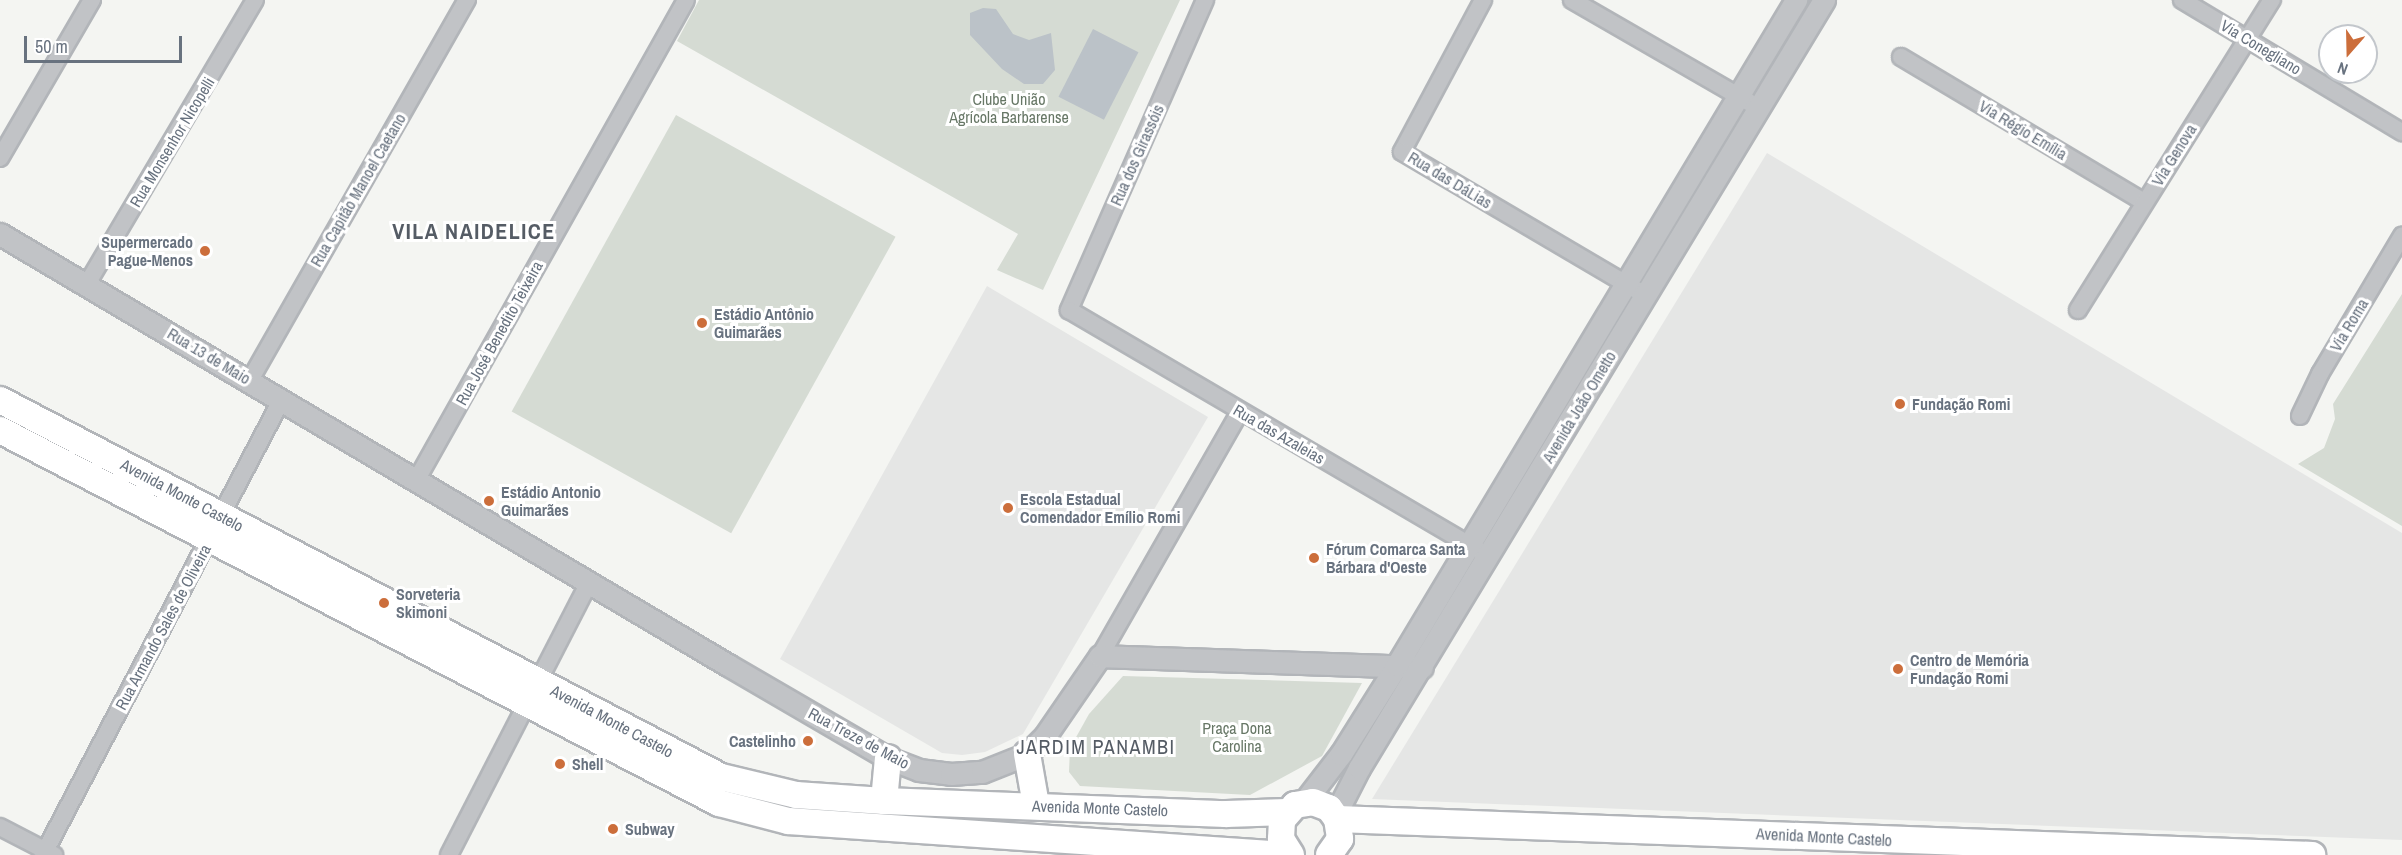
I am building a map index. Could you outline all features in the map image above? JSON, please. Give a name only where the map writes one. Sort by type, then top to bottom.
[{"type":"main road","name":"Avenida Monte Castelo","points":[[0,400],[215,527]]},
{"type":"main road","name":"Avenida Monte Castelo","points":[[0,430],[215,527],[533,692],[721,777],[796,795],[884,801],[1226,814],[1296,807]]},
{"type":"main road","name":"Avenida Monte Castelo","points":[[533,692],[687,789],[719,803],[788,821],[1286,855]]},
{"type":"main road","points":[[1027,754],[1036,805]]},
{"type":"main road","points":[[884,801],[888,758]]},
{"type":"main road","points":[[1291,855],[1285,848],[1280,830],[1296,807],[1322,804],[1336,817],[1340,839],[1329,855]]},
{"type":"main road","name":"Avenida Monte Castelo","points":[[1336,817],[1764,845],[2312,855]]},
{"type":"street","points":[[0,158],[92,0]]},
{"type":"street","name":"Rua Monsenhor Nicopelli","points":[[87,284],[255,0]]},
{"type":"street","name":"Rua Capitão Manoel Caetano","points":[[250,380],[467,0]]},
{"type":"street","name":"Rua José Benedito Teixeira","points":[[417,478],[686,0]]},
{"type":"street","name":"Rua dos Girassóis","points":[[1069,310],[1205,0]]},
{"type":"street","name":"Rua das DáLias","points":[[1483,0],[1402,152],[1646,296]]},
{"type":"street","points":[[1572,0],[1759,108]]},
{"type":"street","name":"Avenida João Ometto","points":[[1296,807],[1341,754],[1397,665],[1796,0]]},
{"type":"street","name":"Avenida João Ometto","points":[[1336,817],[1359,768],[1824,0]]},
{"type":"street","name":"Via Conegliano","points":[[2182,0],[2402,132]]},
{"type":"street","name":"Via Genova","points":[[2078,310],[2271,0]]},
{"type":"street","name":"Via Régio Emília","points":[[1901,57],[2144,202]]},
{"type":"street","name":"Rua 13 de Maio","points":[[0,234],[417,478]]},
{"type":"street","name":"Via Roma","points":[[2300,416],[2320,374],[2402,237]]},
{"type":"street","name":"Rua das Azaleias","points":[[1069,310],[1489,556]]},
{"type":"street","name":"Rua Armando Sales de Oliveira","points":[[48,853],[282,399]]},
{"type":"street","name":"Rua Treze de Maio","points":[[417,478],[590,583],[888,758],[920,770],[951,774],[982,772],[1027,754],[1045,736],[1100,656],[1240,412]]},
{"type":"street","points":[[449,855],[590,583]]},
{"type":"street","points":[[1100,656],[1422,667]]},
{"type":"street","points":[[0,827],[48,853]]},
{"type":"shaded area","points":[[983,8],[996,9],[1013,34],[1029,40],[1051,33],[1055,70],[1043,84],[1024,84],[1002,69],[970,35],[970,13]]},
{"type":"shaded area","points":[[1093,29],[1138,52],[1104,120],[1058,97]]},
{"type":"shaded area","name":"Fundação Romi","points":[[1767,153],[2402,533],[2402,840],[1372,799]]},
{"type":"shaded area","name":"Escola Estadual Comendador Emílio Romi","points":[[987,286],[1208,417],[1023,734],[985,752],[962,755],[942,753],[780,659]]},
{"type":"green space","name":"Clube União Agrícola Barbarense","points":[[699,0],[1180,0],[1043,290],[997,270],[1018,234],[677,41]]},
{"type":"green space","name":"Estádio Antônio Guimarães","points":[[676,115],[896,237],[731,533],[512,411]]},
{"type":"green space","points":[[2402,294],[2402,526],[2298,464],[2324,448],[2335,419],[2333,404]]},
{"type":"green space","name":"Praça Dona Carolina","points":[[1123,676],[1362,683],[1322,756],[1250,795],[1080,786],[1069,772],[1070,748],[1089,714]]},
{"type":"place","name":"Supermercado Pague-Menos","points":[[205,251]]},
{"type":"place","name":"Estádio Antônio Guimarães","points":[[702,323]]},
{"type":"place","name":"Fundação Romi","points":[[1900,404]]},
{"type":"place","name":"Estádio Antonio Guimarães","points":[[489,501]]},
{"type":"place","name":"Escola Estadual Comendador Emílio Romi","points":[[1008,508]]},
{"type":"place","name":"Fórum Comarca Santa Bárbara d'Oeste","points":[[1314,558]]},
{"type":"place","name":"Sorveteria Skimoni","points":[[384,603]]},
{"type":"place","name":"Centro de Memória Fundação Romi","points":[[1898,669]]},
{"type":"place","name":"Castelinho","points":[[808,741]]},
{"type":"place","name":"Shell","points":[[560,764]]},
{"type":"place","name":"Subway","points":[[613,829]]},
{"type":"district","name":"VILA NAIDELICE","points":[[474,232]]},
{"type":"district","name":"JARDIM PANAMBI","points":[[1096,746]]}]
